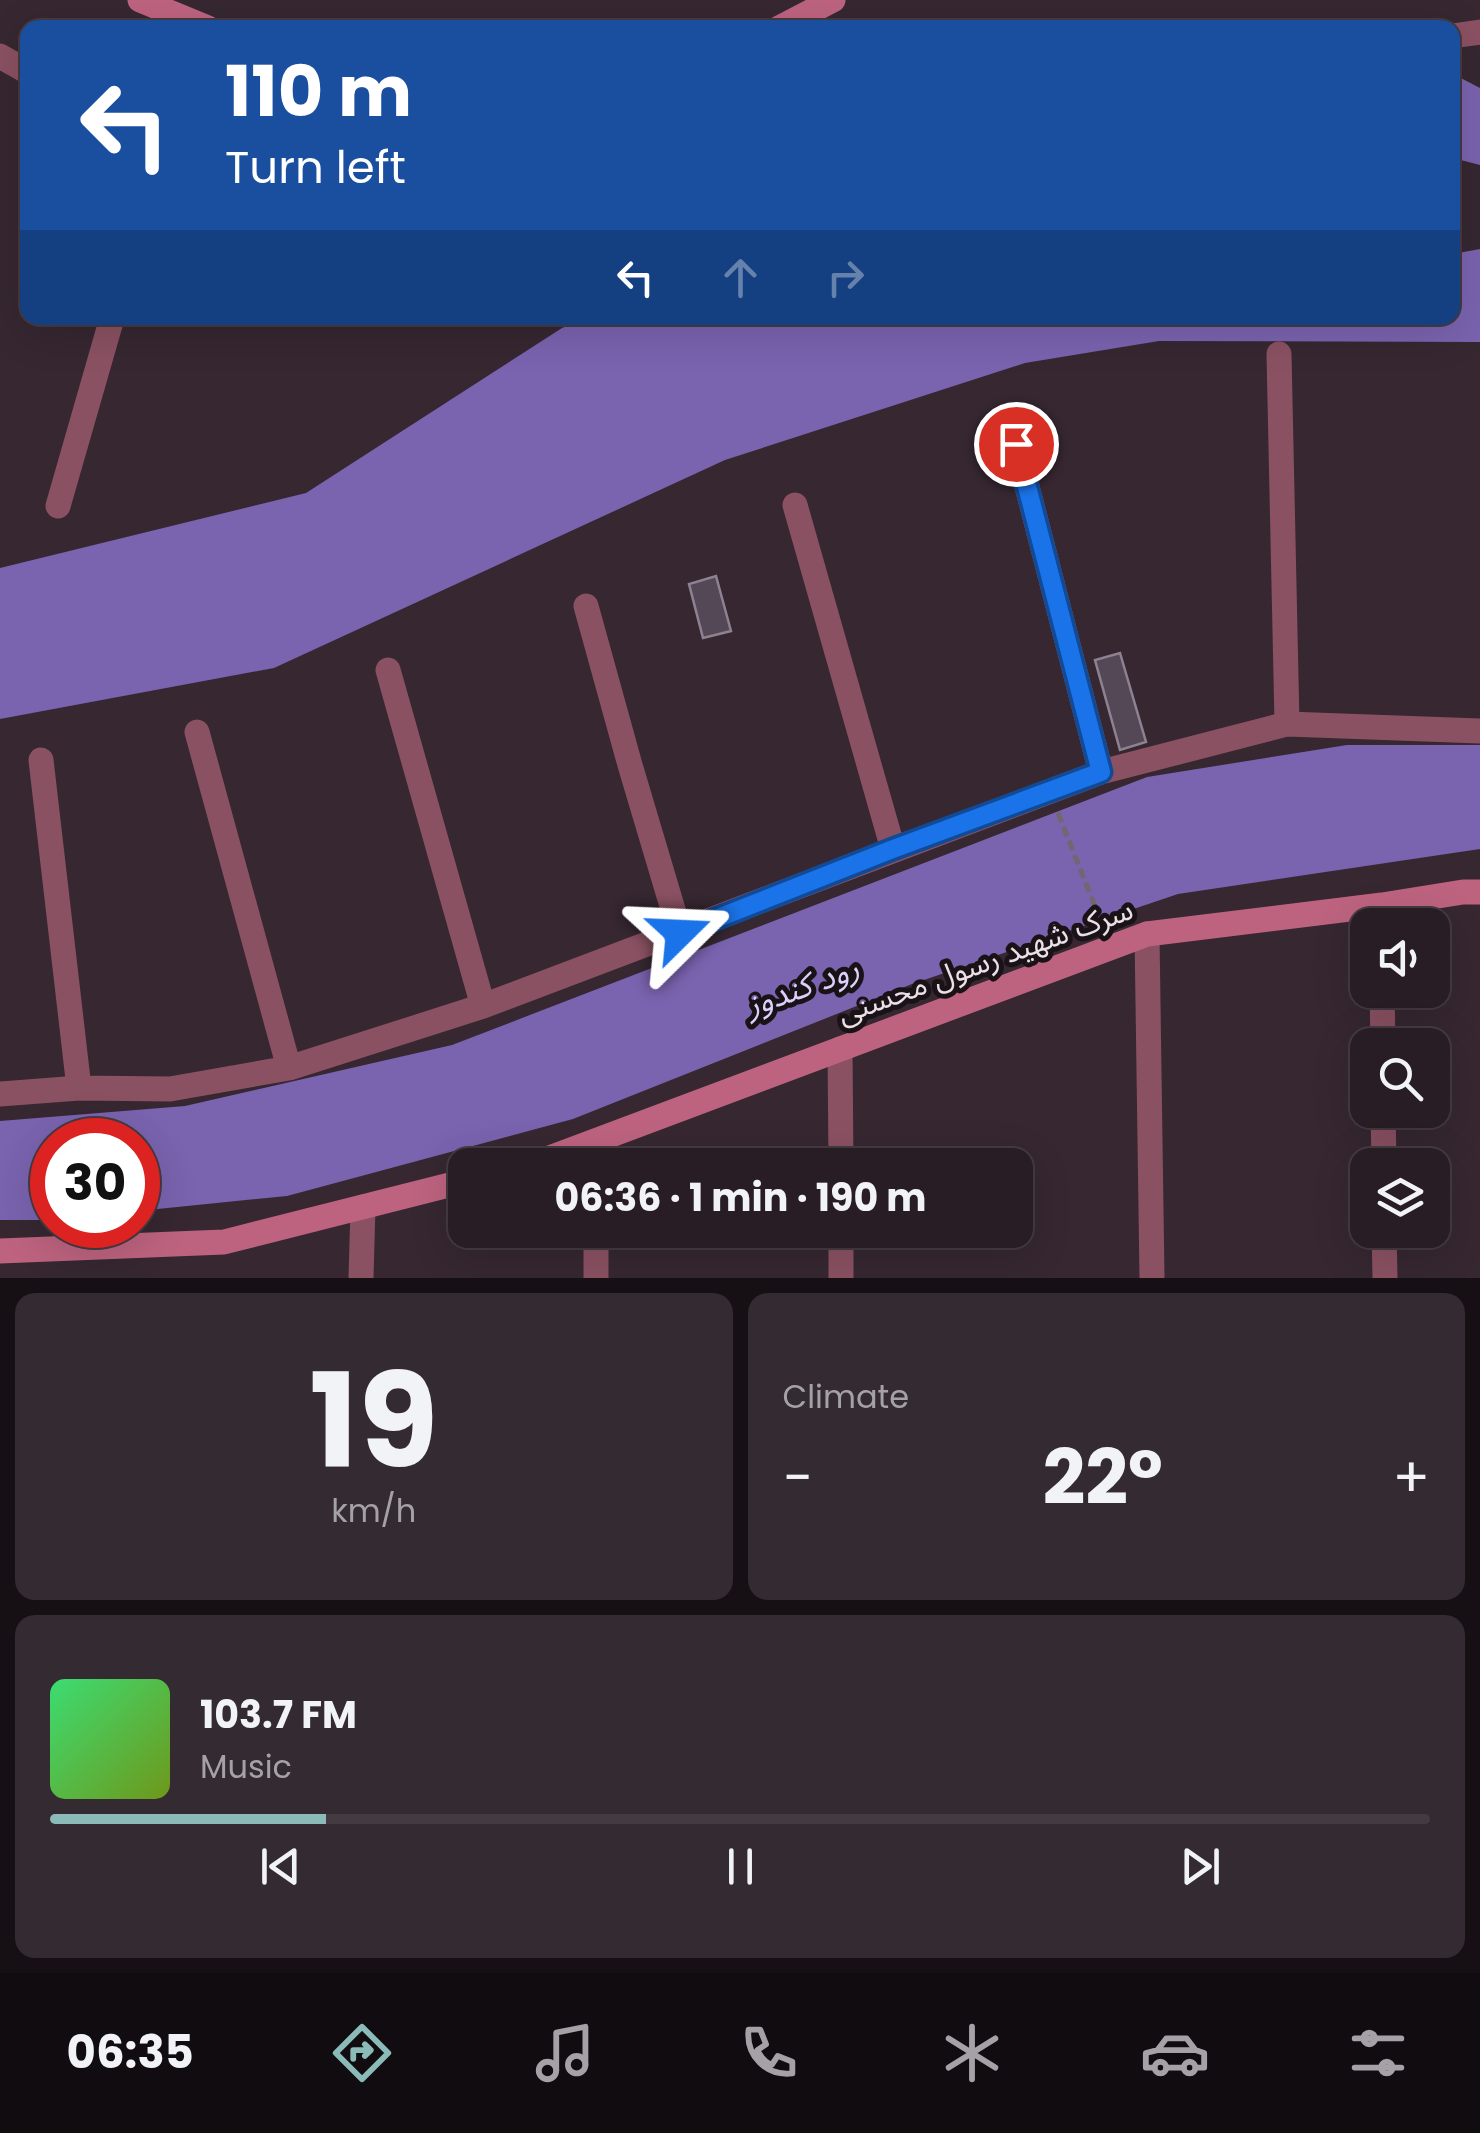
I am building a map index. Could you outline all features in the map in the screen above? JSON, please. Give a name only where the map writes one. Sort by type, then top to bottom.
[{"type":"street","points":[[140,0],[189,20]]},
{"type":"street","points":[[794,20],[832,0]]},
{"type":"street","points":[[58,506],[110,325]]},
{"type":"street","points":[[1279,354],[1287,724]]},
{"type":"street","points":[[1016,444],[1101,772]]},
{"type":"street","points":[[796,505],[893,849]]},
{"type":"street","points":[[586,606],[680,933]]},
{"type":"street","points":[[388,670],[482,1006]]},
{"type":"street","points":[[0,1094],[80,1088],[170,1089],[289,1068],[482,1006],[1101,772],[1287,724],[1480,731]]},
{"type":"street","points":[[197,732],[289,1068]]},
{"type":"street","points":[[42,760],[80,1088]]},
{"type":"street","name":"سرک شهید رسول محسنی","points":[[1407,908],[1464,892],[1480,892]]},
{"type":"street","name":"سرک شهید رسول محسنی","points":[[609,1148],[840,1049],[1147,934],[1350,918]]},
{"type":"street","points":[[1147,934],[1152,1278]]},
{"type":"street","points":[[840,1049],[841,1148]]},
{"type":"street","points":[[0,1252],[224,1242],[448,1186]]},
{"type":"street","points":[[361,1278],[362,1207]]},
{"type":"street","points":[[596,1248],[596,1278]]},
{"type":"street","points":[[841,1248],[841,1278]]},
{"type":"street","points":[[1384,1248],[1385,1278]]},
{"type":"path","points":[[1050,792],[1112,948]]},
{"type":"water","points":[[1460,78],[1480,88],[1480,165],[1460,160]]},
{"type":"water","points":[[1480,249],[1480,342],[1159,341],[1025,363],[725,460],[274,668],[0,719],[0,568],[306,493],[569,325],[1460,325],[1460,253]]},
{"type":"water","name":"رود کندوز","points":[[1347,745],[1480,745],[1480,849],[1178,894],[912,984],[573,1119],[465,1148],[448,1148],[448,1153],[287,1196],[160,1209],[160,1118],[37,1118],[185,1106],[452,1045],[1147,777]]},
{"type":"water","points":[[30,1119],[30,1220],[0,1220],[0,1121]]},
{"type":"building","points":[[716,576],[731,631],[703,638],[689,584]]},
{"type":"building","points":[[1120,653],[1146,742],[1120,750],[1095,660]]},
{"type":"route","points":[[680,933],[1101,772],[1016,444]]}]
